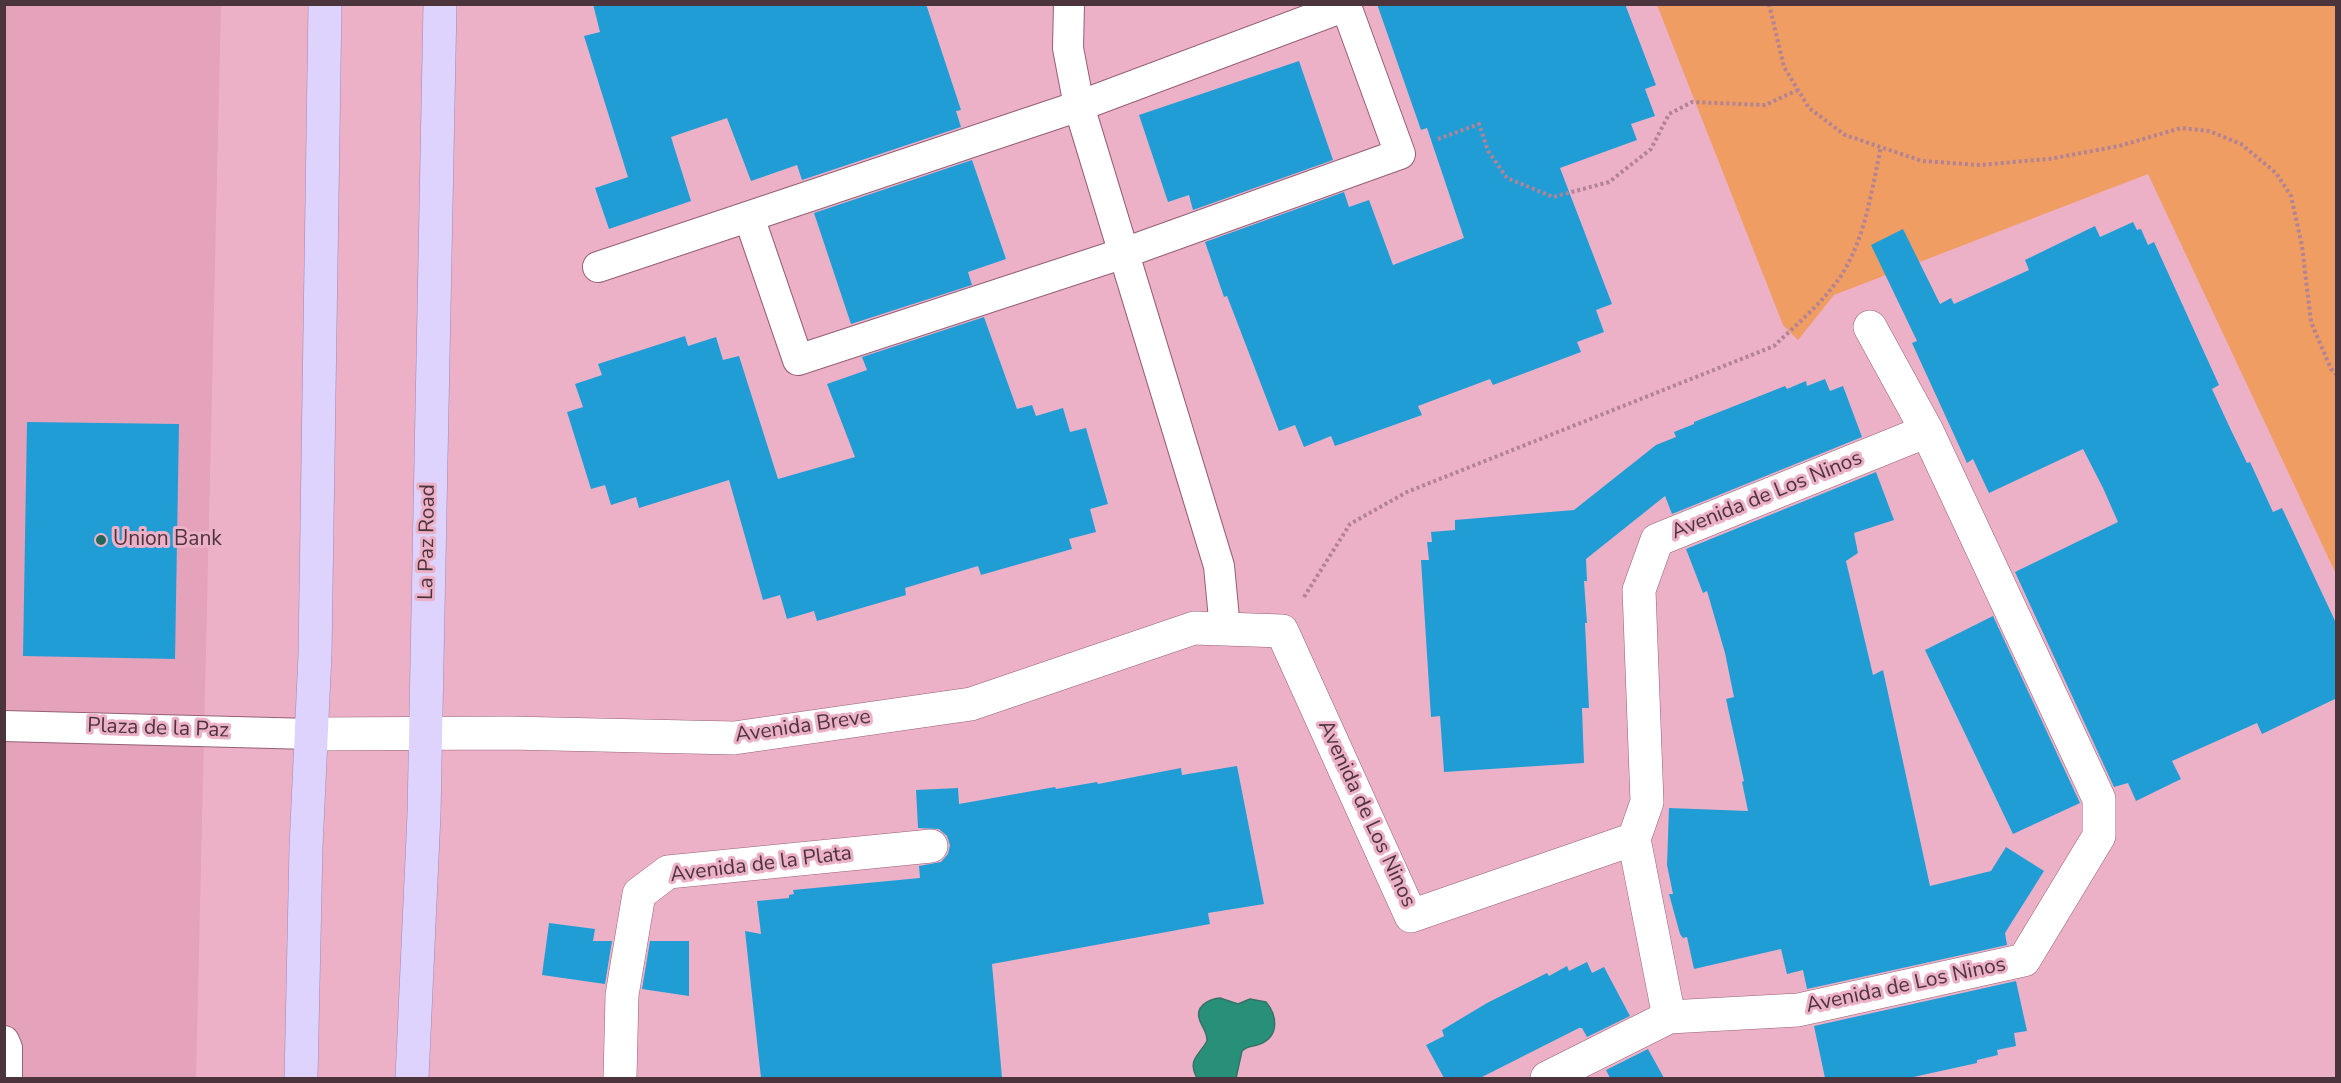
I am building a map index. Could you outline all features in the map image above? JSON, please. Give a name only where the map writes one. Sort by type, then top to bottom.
[{"type":"main road","points":[[301,1078],[315,642],[325,4]]},
{"type":"main road","name":"La Paz Road","points":[[412,1078],[424,814],[440,4]]},
{"type":"street","name":"Avenida de Los Ninos","points":[[1669,1017],[1798,1010],[2024,960],[2099,836],[2099,799],[1927,431],[1870,327]]},
{"type":"street","name":"Avenida de Los Ninos","points":[[1282,631],[1411,916],[1634,840],[1647,802],[1639,590],[1657,540],[1927,431]]},
{"type":"street","name":"Avenida Breve","points":[[311,734],[424,733],[734,738],[971,704],[1194,628],[1282,631]]},
{"type":"street","points":[[1547,1078],[1669,1017],[1634,840]]},
{"type":"street","name":"Avenida de la Plata","points":[[620,1078],[622,995],[639,894],[668,872],[931,846]]},
{"type":"lane","points":[[1069,4],[1068,48],[1079,106],[1220,566],[1225,629]]},
{"type":"lane","points":[[598,267],[1079,106],[1346,6],[1400,154],[1124,253],[798,360],[749,217]]},
{"type":"lane","name":"Plaza de la Paz","points":[[4,726],[311,734]]},
{"type":"lane","points":[[4,1041],[8,1048],[7,1078]]},
{"type":"path","points":[[1769,4],[1784,67],[1809,108],[1845,135],[1922,161],[1979,165],[2049,159],[2119,146],[2181,128],[2209,131],[2241,144],[2276,172],[2291,196],[2302,246],[2311,322],[2331,369],[2337,374]]},
{"type":"path","points":[[1400,154],[1479,124],[1488,151],[1507,178],[1553,197],[1609,182],[1651,149],[1669,114],[1692,102],[1765,105],[1798,90]]},
{"type":"path","points":[[1282,631],[1350,524],[1407,492],[1774,346],[1818,304],[1844,271],[1865,222],[1881,147]]},
{"type":"shaded area","points":[[5,5],[221,5],[196,1078],[5,1078]]},
{"type":"shaded area","points":[[1657,5],[2336,5],[2336,574],[2148,174],[1834,295],[1798,340],[1783,325]]},
{"type":"shaded area","points":[[1220,998],[1238,1004],[1250,999],[1266,1002],[1273,1013],[1274,1031],[1260,1044],[1242,1051],[1236,1078],[1197,1078],[1193,1066],[1195,1058],[1207,1041],[1199,1012],[1207,1002]]},
{"type":"building","points":[[593,4],[926,4],[961,110],[956,111],[961,127],[802,180],[797,165],[751,181],[727,118],[671,137],[691,201],[609,229],[595,188],[628,177],[584,36],[600,32]]},
{"type":"building","points":[[1377,4],[1625,4],[1656,85],[1645,89],[1655,116],[1631,124],[1637,140],[1560,168],[1612,304],[1596,310],[1604,332],[1577,342],[1581,352],[1493,385],[1490,379],[1418,406],[1422,415],[1335,446],[1331,436],[1304,447],[1295,425],[1279,431],[1227,296],[1224,297],[1205,242],[1344,192],[1349,207],[1369,200],[1393,265],[1464,238],[1427,128],[1421,130]]},
{"type":"building","points":[[1299,61],[1333,160],[1193,210],[1189,195],[1168,202],[1139,115]]},
{"type":"building","points":[[972,160],[1006,259],[968,272],[972,285],[851,324],[814,213]]},
{"type":"building","points":[[2133,222],[2137,230],[2141,229],[2148,245],[2154,242],[2219,385],[2212,389],[2230,428],[2247,463],[2250,462],[2273,512],[2282,508],[2337,625],[2337,698],[2262,734],[2257,723],[2172,761],[2181,779],[2136,801],[2128,783],[2114,787],[2015,572],[2118,522],[2103,488],[2083,449],[1989,493],[1973,459],[1967,463],[1912,343],[1917,341],[1871,245],[1903,229],[1940,304],[1951,298],[1954,304],[2029,270],[2025,260],[2095,226],[2100,237]]},
{"type":"building","points":[[984,317],[1017,409],[1032,405],[1036,416],[1063,408],[1070,432],[1086,428],[1108,504],[1090,509],[1096,532],[1069,539],[1072,549],[981,575],[978,566],[905,588],[906,595],[817,621],[814,611],[787,619],[780,595],[763,600],[729,480],[639,508],[636,497],[611,505],[605,485],[591,489],[567,412],[583,407],[575,384],[602,375],[598,364],[685,336],[688,346],[716,337],[723,360],[739,356],[778,479],[855,457],[827,384],[867,370],[862,357]]},
{"type":"building","points":[[1825,379],[1830,391],[1843,386],[1862,437],[1672,514],[1665,496],[1586,559],[1587,581],[1584,581],[1589,708],[1582,708],[1584,763],[1444,772],[1440,716],[1431,717],[1421,560],[1429,560],[1427,542],[1432,542],[1431,532],[1455,530],[1455,520],[1574,510],[1656,445],[1676,437],[1674,432],[1785,386],[1787,389],[1806,381],[1807,386]]},
{"type":"building","name":"Union Bank","points":[[27,422],[179,424],[175,659],[23,656]]},
{"type":"building","points":[[1876,472],[1894,520],[1854,533],[1858,553],[1846,561],[1873,675],[1883,670],[1930,886],[1991,871],[2006,847],[2044,871],[2005,933],[2007,945],[1807,989],[1803,970],[1787,974],[1781,949],[1694,969],[1687,937],[1683,938],[1680,934],[1669,894],[1673,894],[1667,865],[1669,808],[1748,811],[1742,782],[1744,781],[1726,699],[1734,697],[1725,653],[1707,591],[1703,593],[1686,549]]},
{"type":"building","points":[[1993,616],[2080,803],[2013,834],[1925,650]]},
{"type":"building","points":[[1237,766],[1264,904],[1208,913],[1210,924],[992,964],[1002,1078],[761,1078],[745,931],[761,934],[757,901],[789,898],[789,895],[794,894],[793,890],[920,878],[919,866],[941,862],[948,854],[950,845],[947,836],[939,829],[918,828],[916,790],[958,788],[959,804],[1055,787],[1056,789],[1097,782],[1098,784],[1181,768],[1182,775]]},
{"type":"building","points":[[549,923],[595,929],[593,941],[612,941],[605,984],[542,975]]},
{"type":"building","points":[[650,941],[689,941],[689,996],[642,989]]},
{"type":"building","points":[[1587,962],[1592,973],[1604,967],[1630,1016],[1587,1037],[1582,1028],[1579,1028],[1480,1078],[1444,1078],[1426,1045],[1444,1036],[1442,1030],[1487,1003],[1547,973],[1549,976],[1567,966],[1569,971]]},
{"type":"building","points":[[2016,981],[2027,1031],[2014,1033],[2016,1046],[1997,1050],[1998,1055],[1977,1060],[1977,1063],[1909,1078],[1825,1078],[1814,1026]]},
{"type":"building","points":[[1648,1049],[1664,1078],[1610,1078],[1606,1070]]},
{"type":"place","name":"Union Bank","points":[[101,540]]}]
